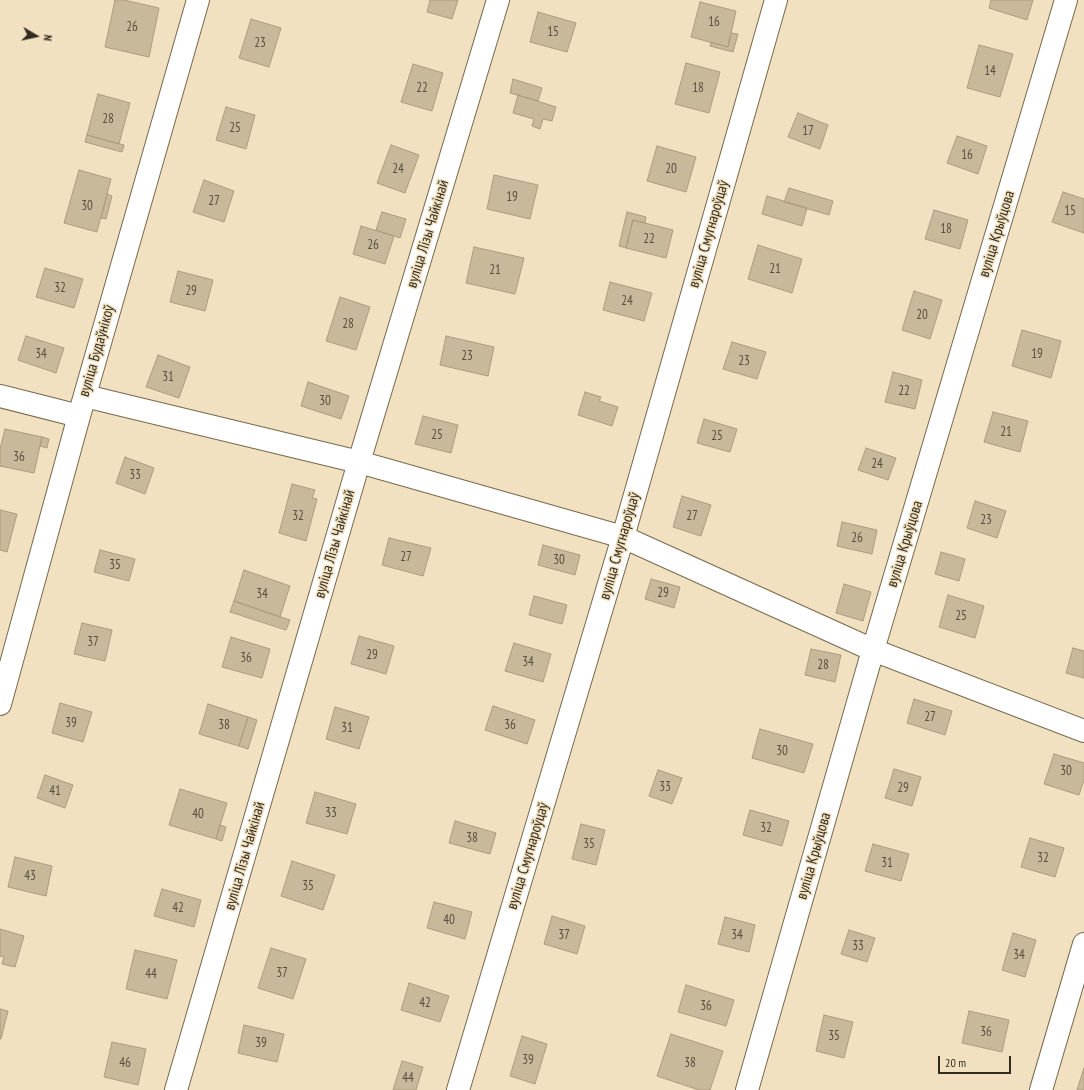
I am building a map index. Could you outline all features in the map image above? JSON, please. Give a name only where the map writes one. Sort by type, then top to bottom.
[{"type":"street","name":"вуліца Будаўнікоў","points":[[0,704],[82,406],[198,0]]},
{"type":"street","name":"вуліца Лізы Чайкінай","points":[[176,1090],[359,462],[498,0]]},
{"type":"street","name":"вуліца Смугнароўцаў","points":[[458,1090],[623,537],[776,0]]},
{"type":"street","name":"вуліца Крыўцова","points":[[747,1090],[873,650],[1066,0]]},
{"type":"street","points":[[0,396],[82,406],[359,462],[623,537],[873,650],[1084,731]]},
{"type":"street","points":[[1040,1090],[1084,944]]},
{"type":"building","points":[[115,0],[124,0],[159,8],[149,57],[105,47]]},
{"type":"building","points":[[430,0],[458,0],[452,19],[427,12]]},
{"type":"building","points":[[991,0],[1033,0],[1027,20],[989,8]]},
{"type":"building","points":[[700,2],[736,11],[728,47],[691,37]]},
{"type":"building","points":[[538,12],[576,23],[567,52],[530,42]]},
{"type":"building","points":[[251,19],[281,28],[269,67],[239,58]]},
{"type":"building","points":[[731,33],[738,34],[733,52],[710,46],[711,42],[728,47]]},
{"type":"building","points":[[979,45],[1013,54],[1000,97],[967,88]]},
{"type":"building","points":[[686,63],[720,72],[709,113],[675,104]]},
{"type":"building","points":[[413,64],[443,73],[432,111],[401,102]]},
{"type":"building","points":[[513,79],[542,88],[538,101],[510,93]]},
{"type":"building","points":[[98,94],[130,103],[119,144],[87,135]]},
{"type":"building","points":[[518,95],[556,107],[552,121],[543,119],[540,129],[532,126],[534,119],[513,113]]},
{"type":"building","points":[[226,107],[255,115],[246,149],[216,140]]},
{"type":"building","points":[[798,113],[828,125],[820,149],[788,137]]},
{"type":"building","points":[[87,135],[124,145],[122,152],[85,142]]},
{"type":"building","points":[[957,136],[987,146],[978,174],[947,163]]},
{"type":"building","points":[[391,145],[419,155],[405,193],[377,183]]},
{"type":"building","points":[[657,146],[696,157],[686,192],[647,181]]},
{"type":"building","points":[[79,170],[111,179],[97,232],[64,223]]},
{"type":"building","points":[[494,175],[538,185],[530,219],[487,209]]},
{"type":"building","points":[[204,180],[234,191],[224,222],[193,212]]},
{"type":"building","points":[[789,188],[833,201],[829,215],[784,202]]},
{"type":"building","points":[[1063,192],[1084,199],[1084,233],[1052,222]]},
{"type":"building","points":[[107,194],[112,196],[106,219],[101,218]]},
{"type":"building","points":[[767,196],[807,208],[802,226],[762,214]]},
{"type":"building","points":[[934,210],[968,220],[960,249],[925,239]]},
{"type":"building","points":[[382,212],[406,219],[400,238],[376,230]]},
{"type":"building","points":[[627,212],[646,217],[645,223],[633,220],[626,248],[619,246]]},
{"type":"building","points":[[633,220],[673,230],[666,258],[626,248]]},
{"type":"building","points":[[361,226],[394,236],[385,264],[353,254]]},
{"type":"building","points":[[758,245],[802,259],[792,293],[748,279]]},
{"type":"building","points":[[474,247],[524,258],[515,294],[466,283]]},
{"type":"building","points":[[45,268],[83,279],[74,308],[36,297]]},
{"type":"building","points":[[178,271],[213,280],[205,311],[170,302]]},
{"type":"building","points":[[610,282],[652,293],[644,321],[603,310]]},
{"type":"building","points":[[914,291],[942,300],[930,339],[902,330]]},
{"type":"building","points":[[340,297],[370,307],[356,350],[326,341]]},
{"type":"building","points":[[1022,330],[1061,341],[1051,378],[1012,366]]},
{"type":"building","points":[[26,336],[64,348],[56,373],[18,360]]},
{"type":"building","points":[[446,336],[494,347],[488,376],[440,365]]},
{"type":"building","points":[[732,342],[766,352],[757,379],[723,369]]},
{"type":"building","points":[[158,355],[190,367],[179,398],[146,387]]},
{"type":"building","points":[[893,372],[922,380],[915,409],[885,402]]},
{"type":"building","points":[[308,382],[349,396],[341,419],[301,406]]},
{"type":"building","points":[[585,392],[601,397],[599,401],[618,407],[612,426],[578,415]]},
{"type":"building","points":[[993,412],[1028,421],[1020,452],[984,442]]},
{"type":"building","points":[[423,416],[458,425],[451,453],[415,444]]},
{"type":"building","points":[[704,419],[737,429],[730,452],[697,443]]},
{"type":"building","points":[[5,429],[42,437],[34,473],[0,466],[0,449]]},
{"type":"building","points":[[42,437],[49,439],[47,448],[40,446]]},
{"type":"building","points":[[866,448],[896,458],[888,480],[858,470]]},
{"type":"building","points":[[125,457],[154,468],[145,494],[116,483]]},
{"type":"building","points":[[292,484],[315,490],[312,498],[317,499],[306,541],[279,533]]},
{"type":"building","points":[[682,496],[711,505],[701,536],[673,527]]},
{"type":"building","points":[[975,501],[1006,511],[997,538],[967,528]]},
{"type":"building","points":[[0,510],[17,514],[7,552],[0,550]]},
{"type":"building","points":[[842,522],[877,530],[872,554],[837,546]]},
{"type":"building","points":[[389,538],[431,548],[423,576],[382,565]]},
{"type":"building","points":[[543,545],[580,555],[575,575],[538,565]]},
{"type":"building","points":[[100,550],[135,559],[129,581],[94,572]]},
{"type":"building","points":[[941,552],[965,559],[959,581],[935,574]]},
{"type":"building","points":[[244,570],[290,586],[280,617],[234,601]]},
{"type":"building","points":[[651,579],[680,587],[674,608],[645,599]]},
{"type":"building","points":[[844,584],[871,592],[863,621],[836,613]]},
{"type":"building","points":[[948,595],[984,606],[975,638],[939,627]]},
{"type":"building","points":[[534,596],[567,605],[562,624],[529,615]]},
{"type":"building","points":[[234,601],[290,620],[286,630],[230,612]]},
{"type":"building","points":[[82,623],[112,630],[105,661],[74,654]]},
{"type":"building","points":[[359,636],[394,646],[386,674],[351,664]]},
{"type":"building","points":[[231,637],[270,649],[262,678],[222,667]]},
{"type":"building","points":[[514,643],[551,654],[543,682],[505,671]]},
{"type":"building","points":[[1073,648],[1084,651],[1084,678],[1066,673]]},
{"type":"building","points":[[811,649],[841,655],[835,682],[805,675]]},
{"type":"building","points":[[914,699],[952,711],[945,735],[907,723]]},
{"type":"building","points":[[60,703],[92,712],[83,742],[52,733]]},
{"type":"building","points":[[208,704],[248,717],[239,746],[199,734]]},
{"type":"building","points":[[493,706],[535,720],[527,744],[485,730]]},
{"type":"building","points":[[335,707],[369,717],[359,749],[326,739]]},
{"type":"building","points":[[248,717],[257,720],[248,749],[239,746]]},
{"type":"building","points":[[760,729],[813,744],[804,773],[752,758]]},
{"type":"building","points":[[1054,754],[1084,763],[1084,780],[1079,795],[1044,784]]},
{"type":"building","points":[[894,769],[921,777],[912,806],[885,798]]},
{"type":"building","points":[[658,770],[682,778],[672,804],[649,796]]},
{"type":"building","points":[[45,775],[73,785],[65,808],[37,798]]},
{"type":"building","points":[[180,789],[227,803],[216,839],[169,825]]},
{"type":"building","points":[[315,792],[356,804],[347,834],[306,823]]},
{"type":"building","points":[[750,810],[789,821],[782,846],[743,835]]},
{"type":"building","points":[[455,821],[496,833],[490,854],[449,843]]},
{"type":"building","points":[[581,824],[605,830],[596,865],[572,859]]},
{"type":"building","points":[[220,825],[226,827],[222,841],[216,839]]},
{"type":"building","points":[[1030,838],[1064,848],[1055,877],[1021,867]]},
{"type":"building","points":[[873,844],[909,854],[901,881],[865,871]]},
{"type":"building","points":[[15,857],[52,866],[46,896],[8,887]]},
{"type":"building","points":[[292,861],[335,875],[323,910],[281,896]]},
{"type":"building","points":[[162,889],[201,900],[194,927],[154,916]]},
{"type":"building","points":[[434,902],[472,912],[465,939],[427,928]]},
{"type":"building","points":[[552,916],[585,926],[577,954],[544,944]]},
{"type":"building","points":[[725,917],[755,925],[749,952],[718,944]]},
{"type":"building","points":[[0,929],[24,936],[15,967],[2,964],[4,957],[0,956]]},
{"type":"building","points":[[849,930],[875,938],[867,962],[841,954]]},
{"type":"building","points":[[1013,933],[1036,940],[1025,977],[1002,970]]},
{"type":"building","points":[[271,948],[306,959],[293,999],[258,988]]},
{"type":"building","points":[[135,950],[177,960],[167,999],[126,989]]},
{"type":"building","points":[[409,983],[449,996],[440,1022],[401,1010]]},
{"type":"building","points":[[686,985],[734,1000],[726,1026],[678,1012]]},
{"type":"building","points":[[0,1009],[8,1011],[1,1039],[0,1039]]},
{"type":"building","points":[[969,1011],[1009,1020],[1002,1052],[962,1043]]},
{"type":"building","points":[[824,1015],[853,1022],[844,1058],[816,1051]]},
{"type":"building","points":[[244,1025],[284,1034],[277,1062],[238,1053]]},
{"type":"building","points":[[671,1034],[723,1051],[710,1090],[699,1090],[657,1076]]},
{"type":"building","points":[[522,1036],[547,1044],[535,1084],[510,1076]]},
{"type":"building","points":[[112,1042],[146,1049],[138,1085],[104,1077]]},
{"type":"building","points":[[402,1061],[423,1067],[416,1090],[393,1090]]},
{"type":"building","points":[[1084,1068],[1084,1090],[1077,1090]]}]
